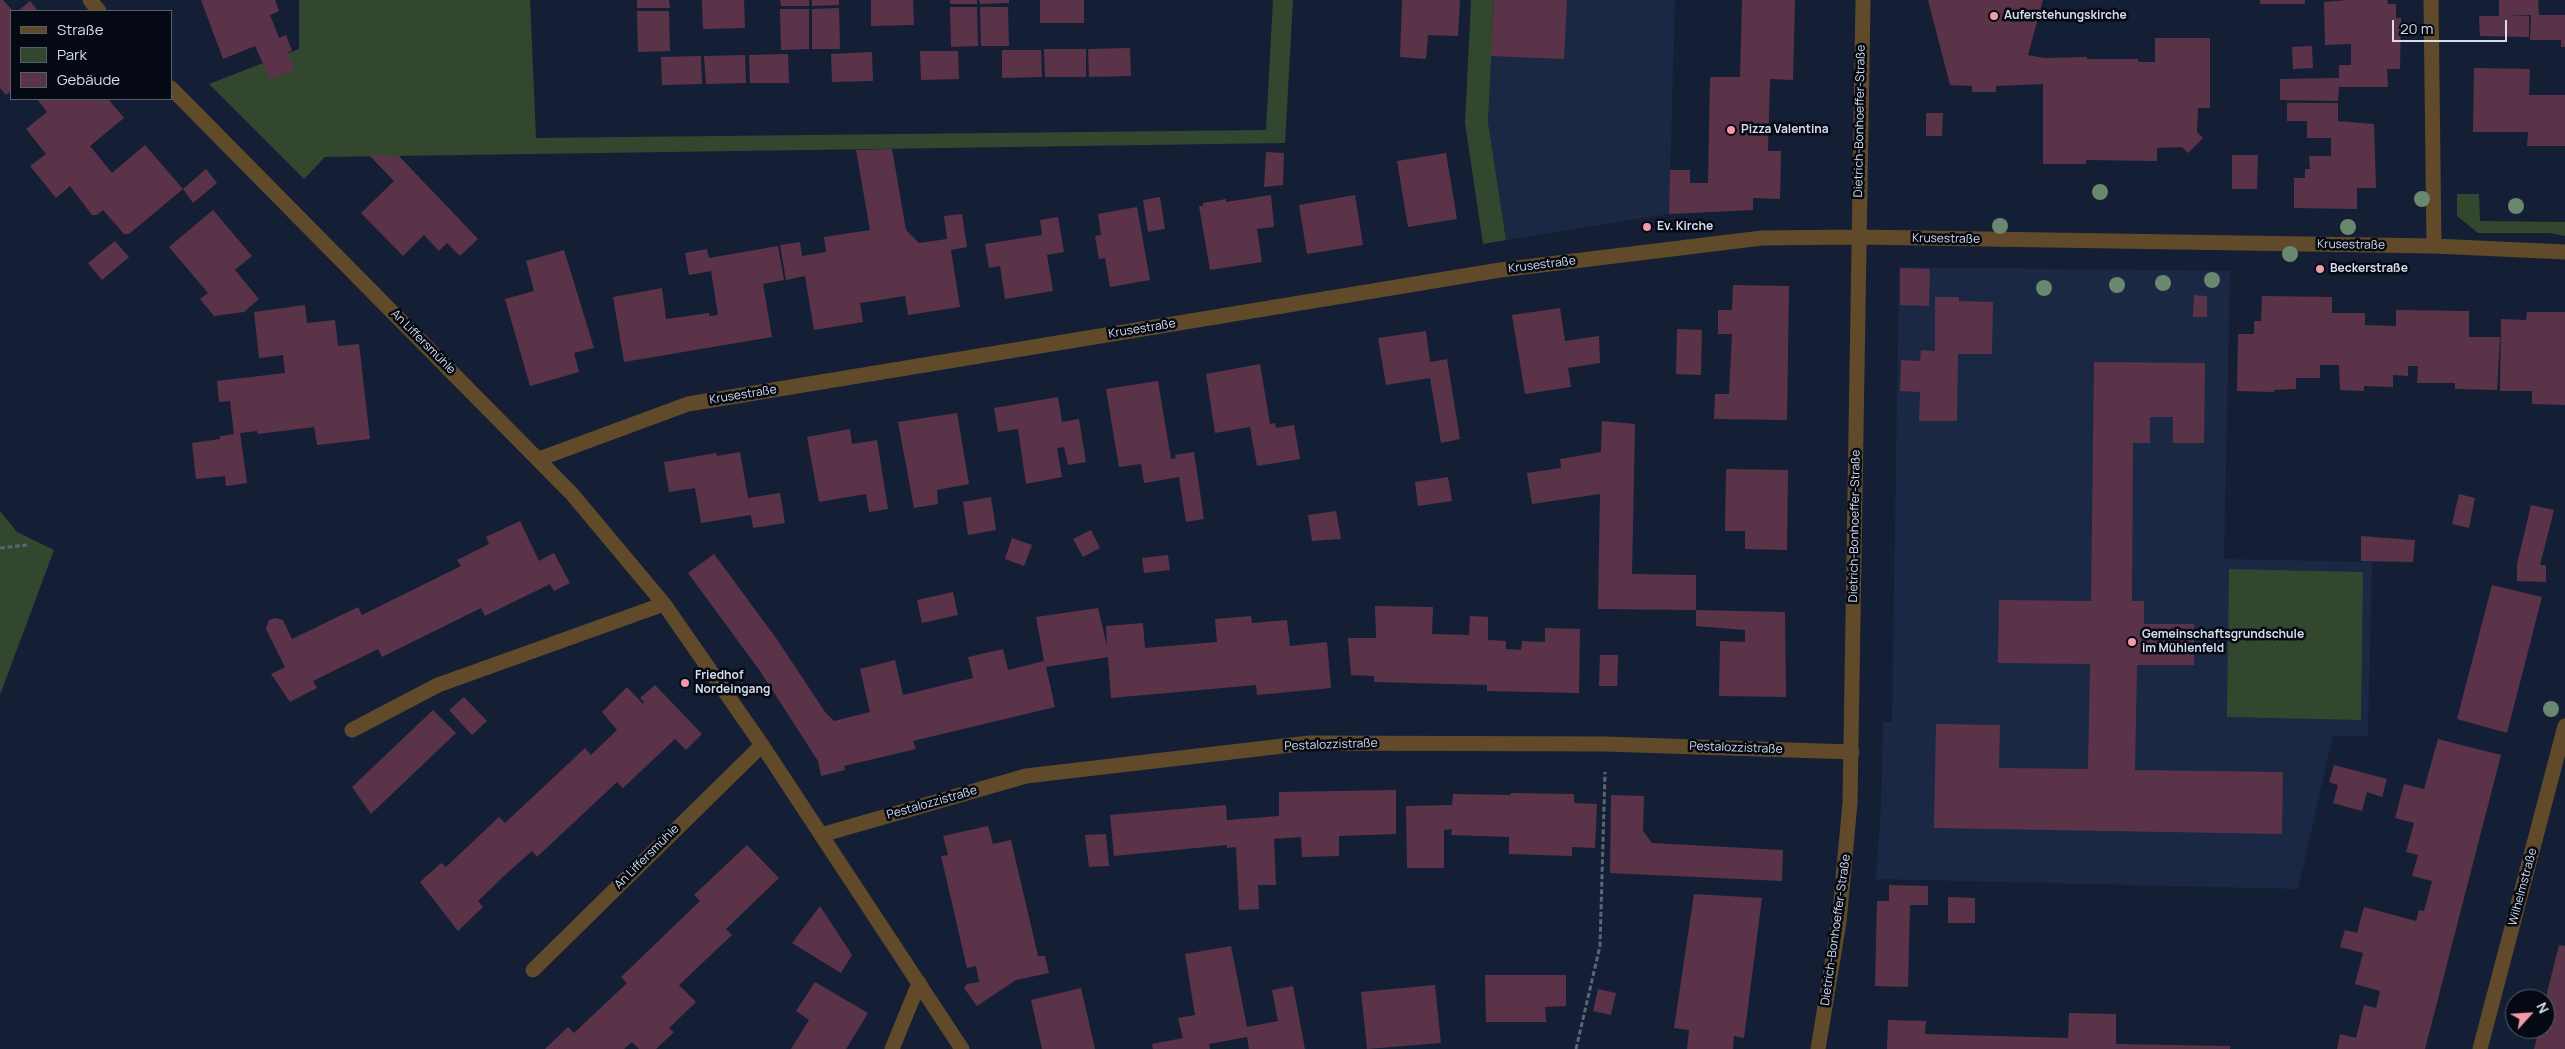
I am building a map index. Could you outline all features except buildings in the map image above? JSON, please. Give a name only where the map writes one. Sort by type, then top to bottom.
[{"type":"street","points":[[90,0],[99,10]]},
{"type":"street","name":"Dietrich-Bonhoeffer-Straße","points":[[1818,1049],[1839,922],[1846,857],[1852,752],[1858,402],[1857,238],[1863,0]]},
{"type":"street","points":[[2431,0],[2434,246]]},
{"type":"street","name":"An Liffersmühle","points":[[172,89],[539,459],[572,494],[664,604],[762,745],[962,1049]]},
{"type":"street","name":"Krusestraße","points":[[539,459],[688,404],[1500,270],[1762,238],[2434,246],[2565,252]]},
{"type":"street","points":[[352,730],[438,685],[664,604]]},
{"type":"street","name":"Wilhelmstraße","points":[[2480,1049],[2565,726]]},
{"type":"street","name":"Pestalozzistraße","points":[[821,835],[1026,776],[1309,743],[1605,744],[1852,752]]},
{"type":"street","name":"An Liffersmühle","points":[[533,970],[762,745]]},
{"type":"street","points":[[892,1049],[919,983]]},
{"type":"path","points":[[0,548],[27,545]]},
{"type":"path","points":[[1576,1049],[1600,946],[1605,744]]},
{"type":"shaded area","points":[[1494,0],[1675,0],[1669,214],[1506,240],[1488,122]]},
{"type":"shaded area","name":"Gemeinschaftsgrundschule im Mühlenfeld","points":[[1899,267],[2230,271],[2224,559],[2372,562],[2368,736],[2333,736],[2298,889],[1876,879],[1881,807],[1883,722],[1892,722]]},
{"type":"green space","points":[[299,0],[530,0],[536,138],[1266,130],[1273,0],[1293,0],[1285,143],[325,157],[304,179],[209,84],[299,49]]},
{"type":"green space","points":[[1471,0],[1494,0],[1488,122],[1506,240],[1483,244],[1465,123]]},
{"type":"green space","points":[[2457,194],[2479,194],[2480,221],[2565,222],[2565,236],[2549,233],[2478,233],[2457,216]]},
{"type":"green space","points":[[0,511],[17,532],[54,550],[0,695]]},
{"type":"green space","points":[[2229,569],[2363,572],[2361,720],[2227,717]]},
{"type":"place","name":"Auferstehungskirche","points":[[1994,16]]},
{"type":"place","name":"Pizza Valentina","points":[[1731,130]]},
{"type":"place","name":"Ev. Kirche","points":[[1647,227]]},
{"type":"place","name":"Beckerstraße","points":[[2320,269]]},
{"type":"place","name":"Gemeinschaftsgrundschule im Mühlenfeld","points":[[2132,642]]},
{"type":"place","name":"Friedhof Nordeingang","points":[[685,683]]}]
